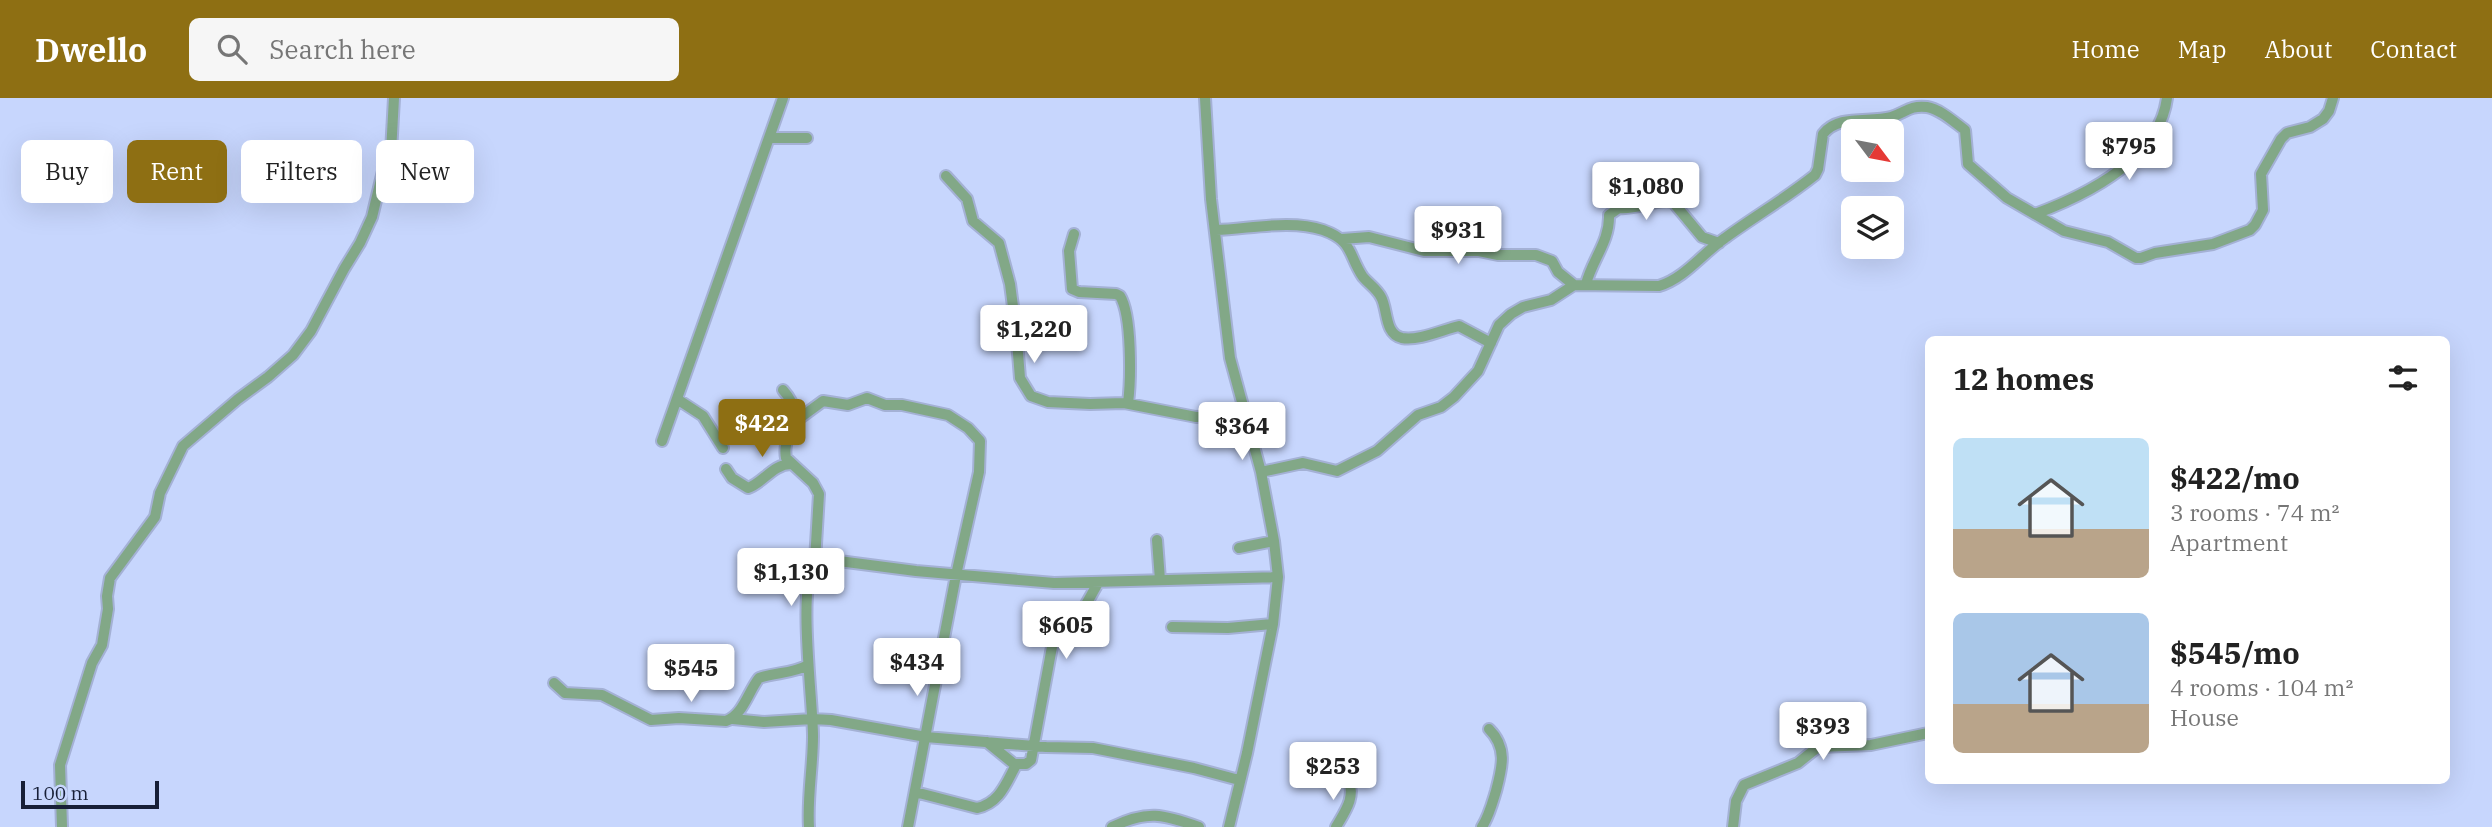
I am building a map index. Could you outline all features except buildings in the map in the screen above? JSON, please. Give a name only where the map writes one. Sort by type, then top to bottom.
[{"type":"street","points":[[62,827],[60,765],[92,663],[102,645],[110,578],[155,517],[160,493],[183,446],[293,355],[311,331],[372,217],[384,167],[391,152],[394,98]]},
{"type":"street","points":[[662,440],[783,98]]},
{"type":"street","points":[[1205,98],[1211,199],[1230,358],[1261,472],[1278,577],[1273,624],[1229,827]]},
{"type":"street","points":[[2035,214],[2097,184],[2135,159],[2161,120],[2167,98]]},
{"type":"street","points":[[1342,239],[1369,237],[1424,251],[1536,255],[1552,261],[1558,272],[1580,284],[1659,286],[1680,275],[1718,243],[1779,203],[1815,175],[1823,134],[1828,128],[1861,119],[1892,117],[1911,107],[1934,108],[1963,128],[1968,164],[2007,198],[2064,231],[2108,242],[2136,258],[2214,244],[2250,230],[2260,219],[2263,210],[2261,174],[2281,139],[2323,119],[2333,98]]},
{"type":"street","points":[[769,138],[807,138]]},
{"type":"street","points":[[946,176],[967,199],[973,221],[999,243],[1010,284],[1020,378],[1031,396],[1048,402],[1128,403],[1196,417],[1244,415]]},
{"type":"street","points":[[1261,472],[1303,463],[1337,471],[1377,451],[1418,415],[1441,407],[1454,397],[1478,370],[1500,325],[1511,314],[1523,307],[1551,300],[1580,284],[1606,239],[1609,215],[1619,208],[1633,209],[1659,201],[1673,202],[1702,237],[1718,243]]},
{"type":"street","points":[[1216,230],[1306,226],[1322,229],[1342,239],[1362,275],[1381,297],[1390,329],[1396,335],[1402,338],[1420,336],[1460,326],[1490,343]]},
{"type":"street","points":[[1074,234],[1069,251],[1072,289],[1079,292],[1116,294],[1121,296],[1125,305],[1130,356],[1128,403]]},
{"type":"street","points":[[783,390],[793,404],[793,423],[785,448],[786,458],[813,483],[819,494],[815,561],[808,572],[808,665],[812,719],[808,827]]},
{"type":"street","points":[[793,423],[823,401],[848,405],[867,398],[885,405],[902,404],[918,410],[937,411],[948,415],[968,428],[980,441],[981,450],[971,512],[956,575],[908,827]]},
{"type":"street","points":[[677,399],[702,416],[723,448]]},
{"type":"street","points":[[726,469],[732,478],[748,488],[778,467],[791,464]]},
{"type":"street","points":[[1157,540],[1160,580]]},
{"type":"street","points":[[1239,548],[1274,541]]},
{"type":"street","points":[[815,561],[831,560],[1054,583],[1278,577]]},
{"type":"street","points":[[987,742],[1009,762],[1016,765],[1029,763],[1035,746],[1054,636],[1058,631],[1075,624],[1098,583]]},
{"type":"street","points":[[1172,627],[1228,628],[1273,624]]},
{"type":"street","points":[[733,719],[759,678],[793,673],[808,665]]},
{"type":"street","points":[[554,682],[565,693],[602,695],[651,720],[679,718],[711,722],[733,719],[764,722],[812,719],[926,737],[1093,748],[1239,780]]},
{"type":"street","points":[[1482,827],[1490,810],[1503,762],[1499,741],[1489,729]]},
{"type":"street","points":[[1733,827],[1736,801],[1744,785],[1798,763],[1818,747],[1871,745],[1925,734]]},
{"type":"street","points":[[915,792],[982,807],[997,798],[1016,765]]},
{"type":"street","points":[[1336,827],[1348,808],[1352,794],[1348,778]]},
{"type":"street","points":[[1112,827],[1149,814],[1163,815],[1199,827]]}]
